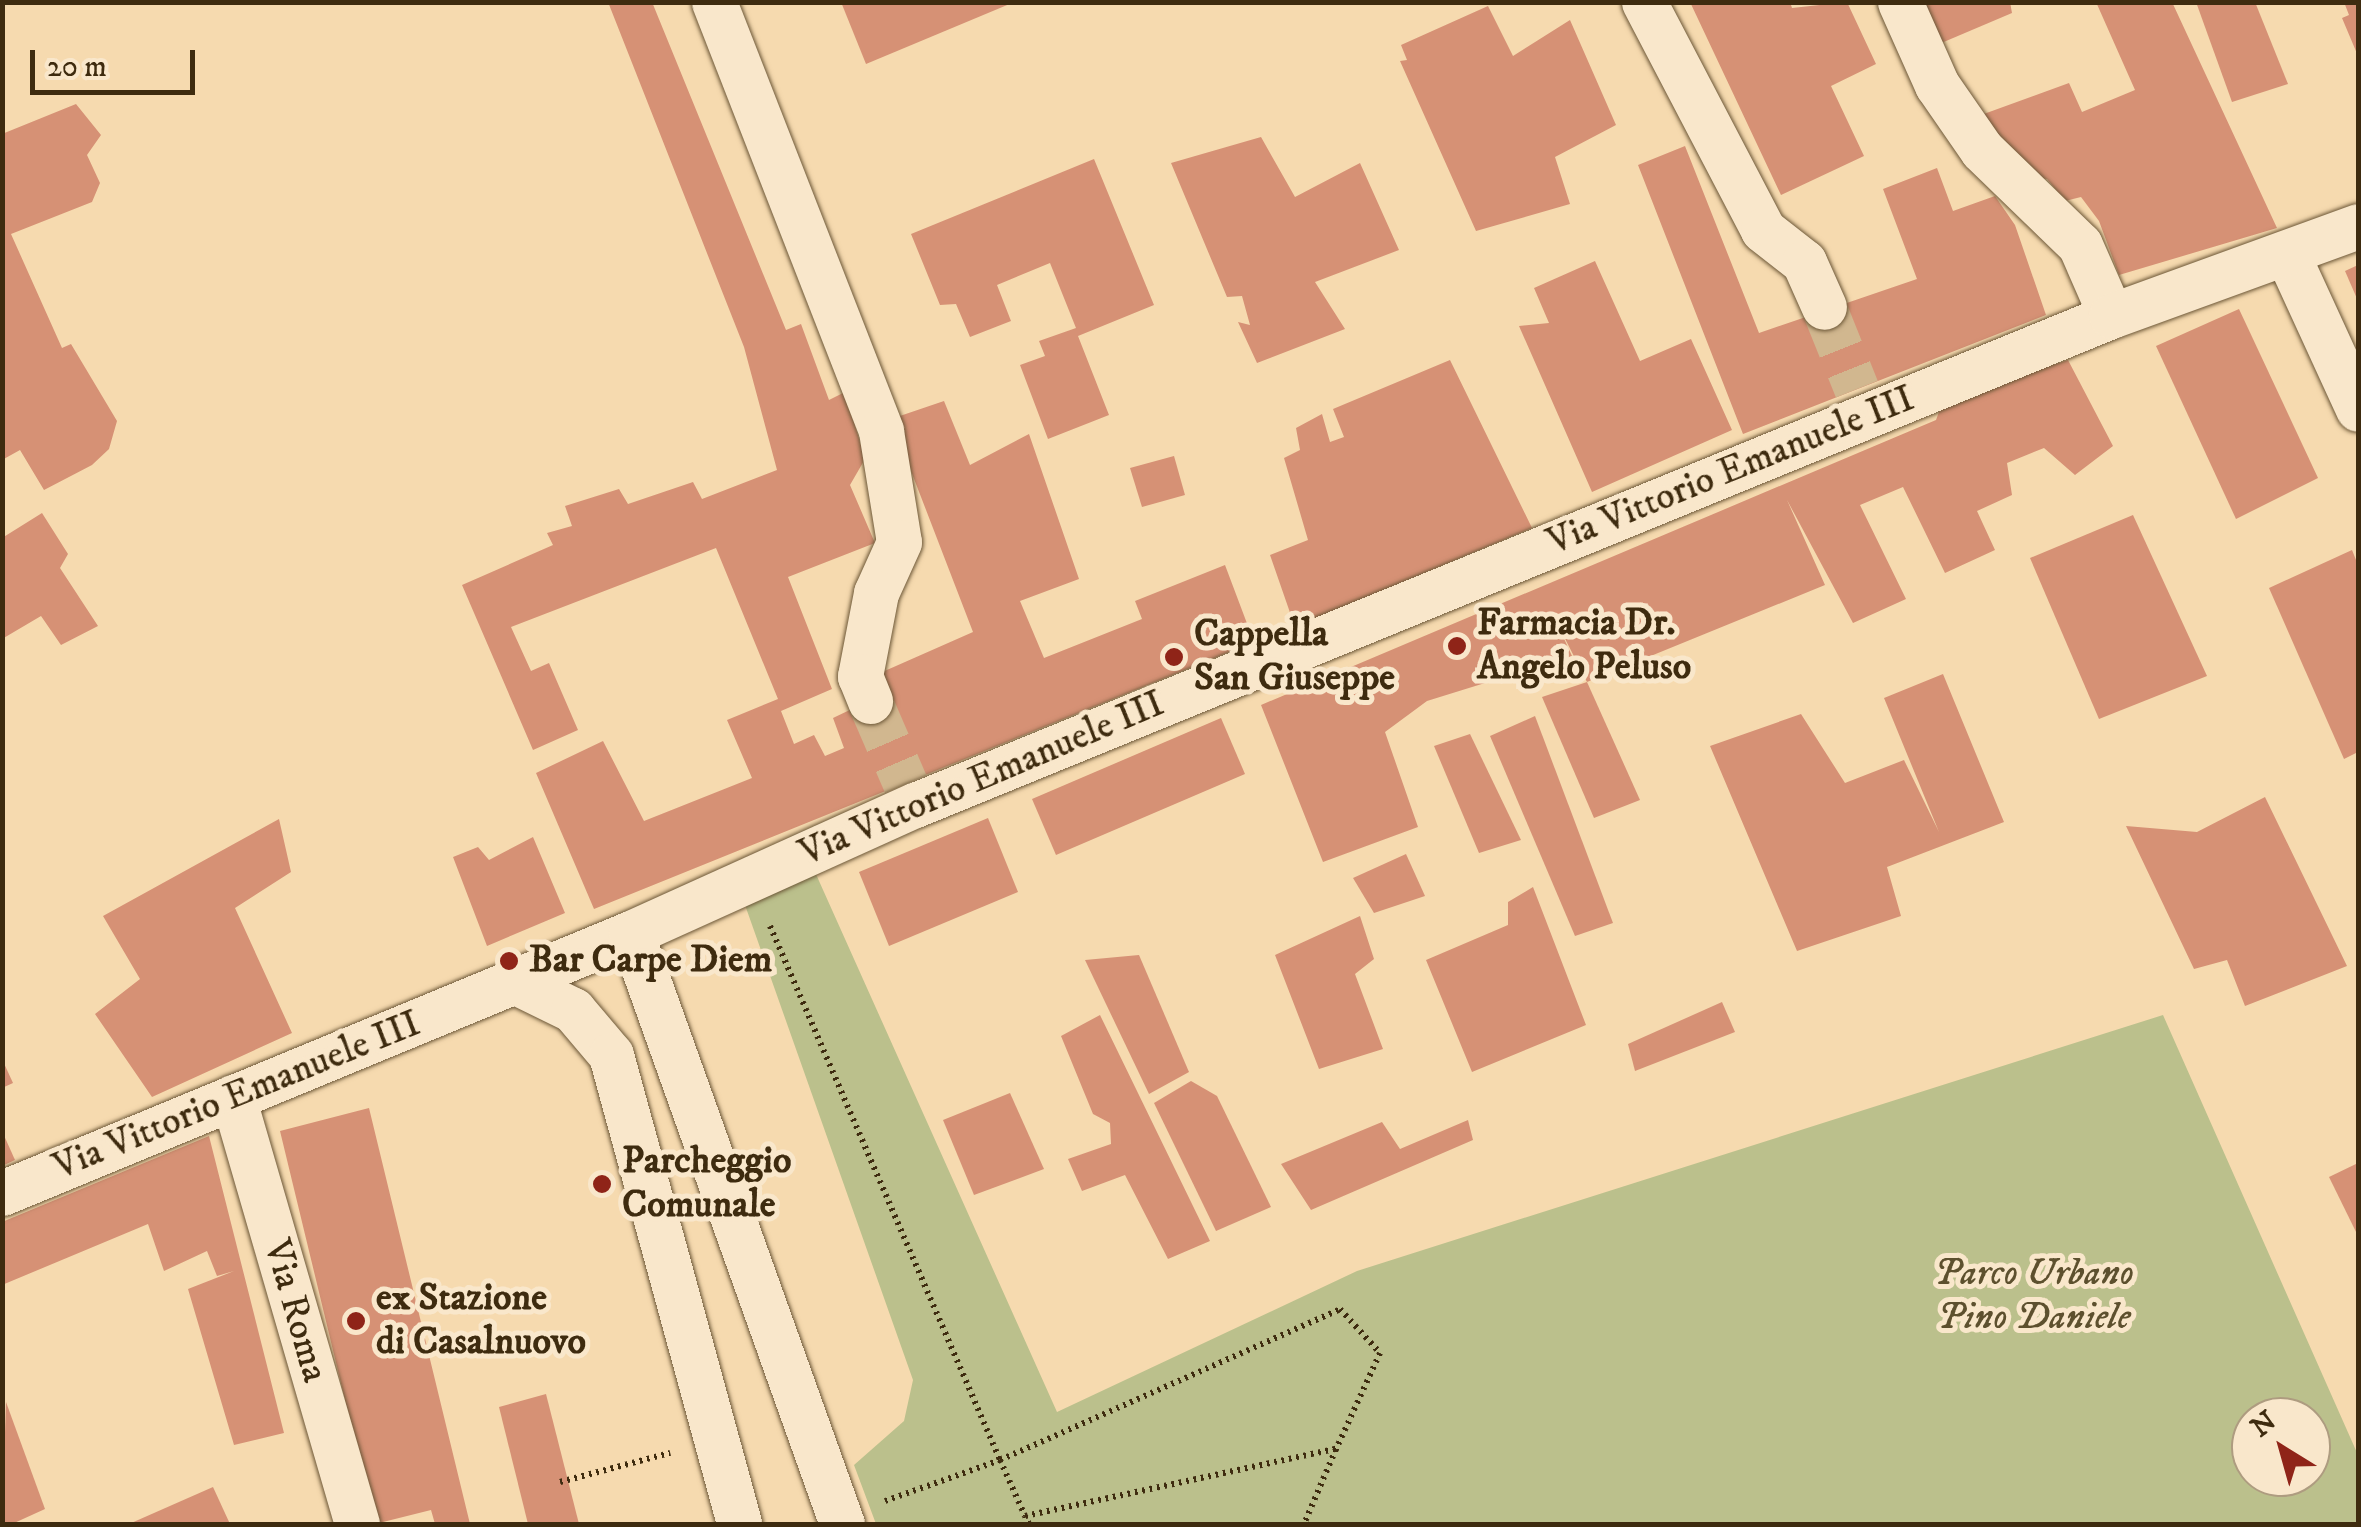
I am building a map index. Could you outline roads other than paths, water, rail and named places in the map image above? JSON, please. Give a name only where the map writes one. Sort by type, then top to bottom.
[{"type":"street","points":[[714,2],[881,432],[899,542],[876,592],[860,676],[870,701]]},
{"type":"street","points":[[1644,2],[1763,230],[1804,262],[1824,307]]},
{"type":"street","points":[[1900,2],[1938,85],[1982,150],[2080,245],[2111,316]]},
{"type":"street","name":"Via Vittorio Emanuele III","points":[[2,1193],[632,933],[772,868],[910,794],[1862,402],[2288,256],[2358,226]]},
{"type":"street","points":[[2288,256],[2358,409]]},
{"type":"street","points":[[632,933],[860,1514]]},
{"type":"street","points":[[514,982],[573,1010],[611,1056],[739,1524]]},
{"type":"street","name":"Via Roma","points":[[233,1097],[357,1524]]},
{"type":"tunnel","points":[[1824,307],[1857,389]]},
{"type":"tunnel","points":[[870,701],[906,784]]},
{"type":"place","name":"Farmacia Dr. Angelo Peluso","points":[[1457,646]]},
{"type":"place","name":"Cappella San Giuseppe","points":[[1174,657]]},
{"type":"place","name":"Bar Carpe Diem","points":[[509,961]]},
{"type":"place","name":"Parcheggio Comunale","points":[[602,1184]]},
{"type":"place","name":"ex Stazione di Casalnuovo","points":[[356,1321]]},
{"type":"park label","name":"Parco Urbano Pino Daniele","points":[[2034,1296]]}]
